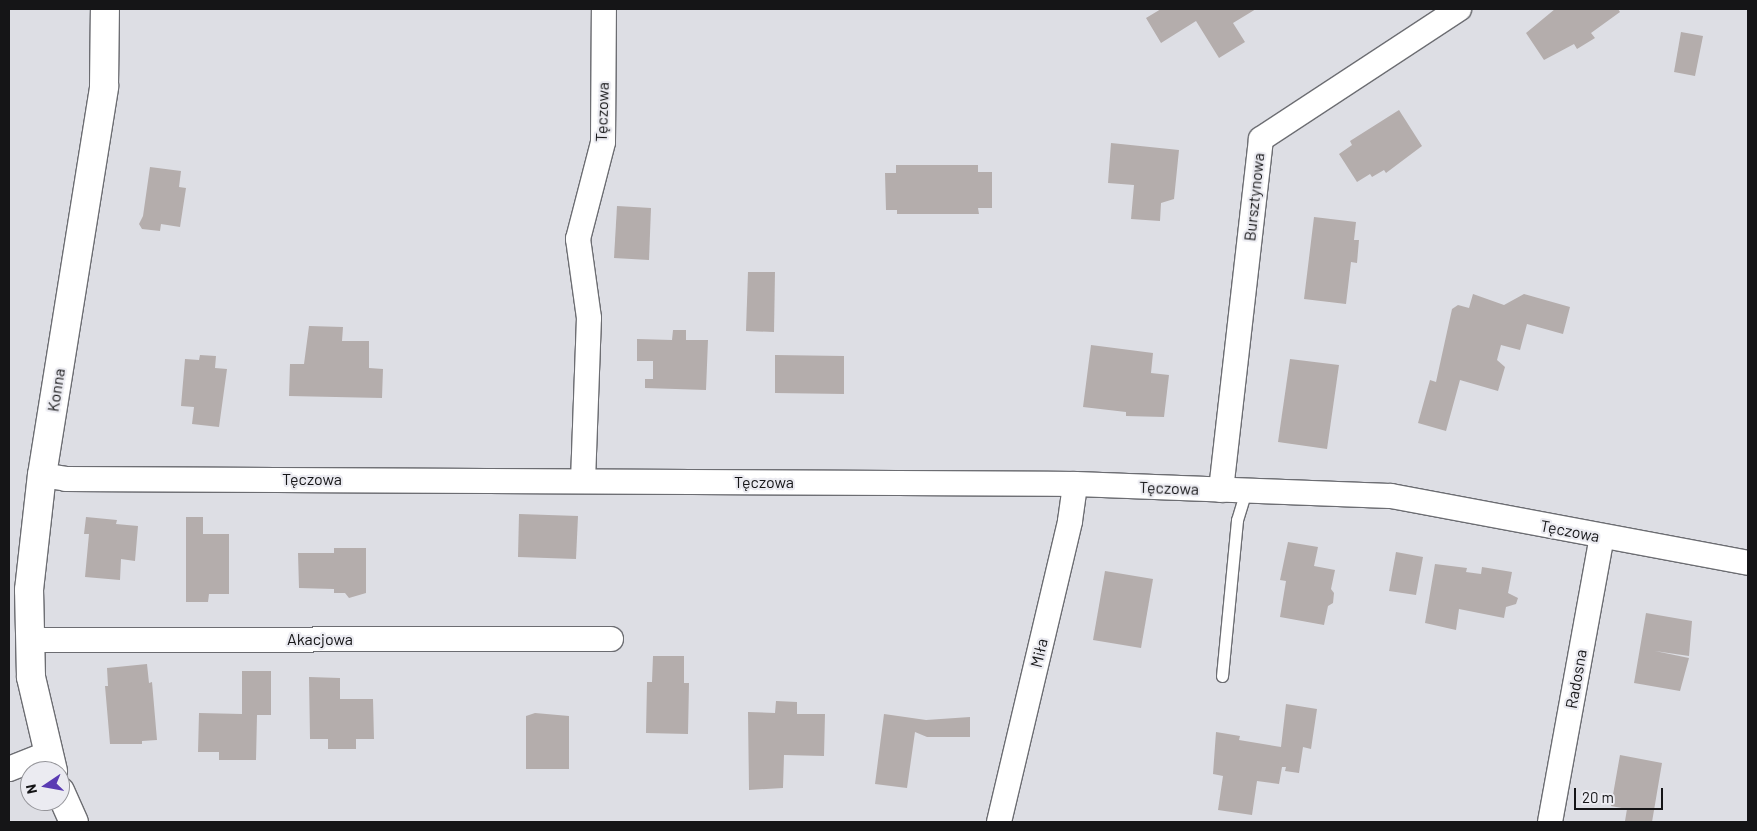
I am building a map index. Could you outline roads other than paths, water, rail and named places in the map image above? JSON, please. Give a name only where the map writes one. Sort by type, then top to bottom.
[{"type":"street","name":"Konna","points":[[49,761],[31,678],[29,590],[42,475],[104,86],[105,9]]},
{"type":"street","name":"Tęczowa","points":[[583,480],[589,318],[578,239],[603,142],[604,9]]},
{"type":"street","name":"Bursztynowa","points":[[1221,490],[1261,139],[1459,9]]},
{"type":"street","name":"Tęczowa","points":[[42,475],[66,479],[583,480],[1075,484],[1391,496],[1748,563]]},
{"type":"street","name":"Miła","points":[[999,822],[1070,521],[1075,484]]},
{"type":"street","name":"Radosna","points":[[1550,822],[1602,537]]},
{"type":"street","name":"Akacjowa","points":[[29,640],[611,639]]},
{"type":"lane","points":[[1222,676],[1237,520],[1246,491]]}]
